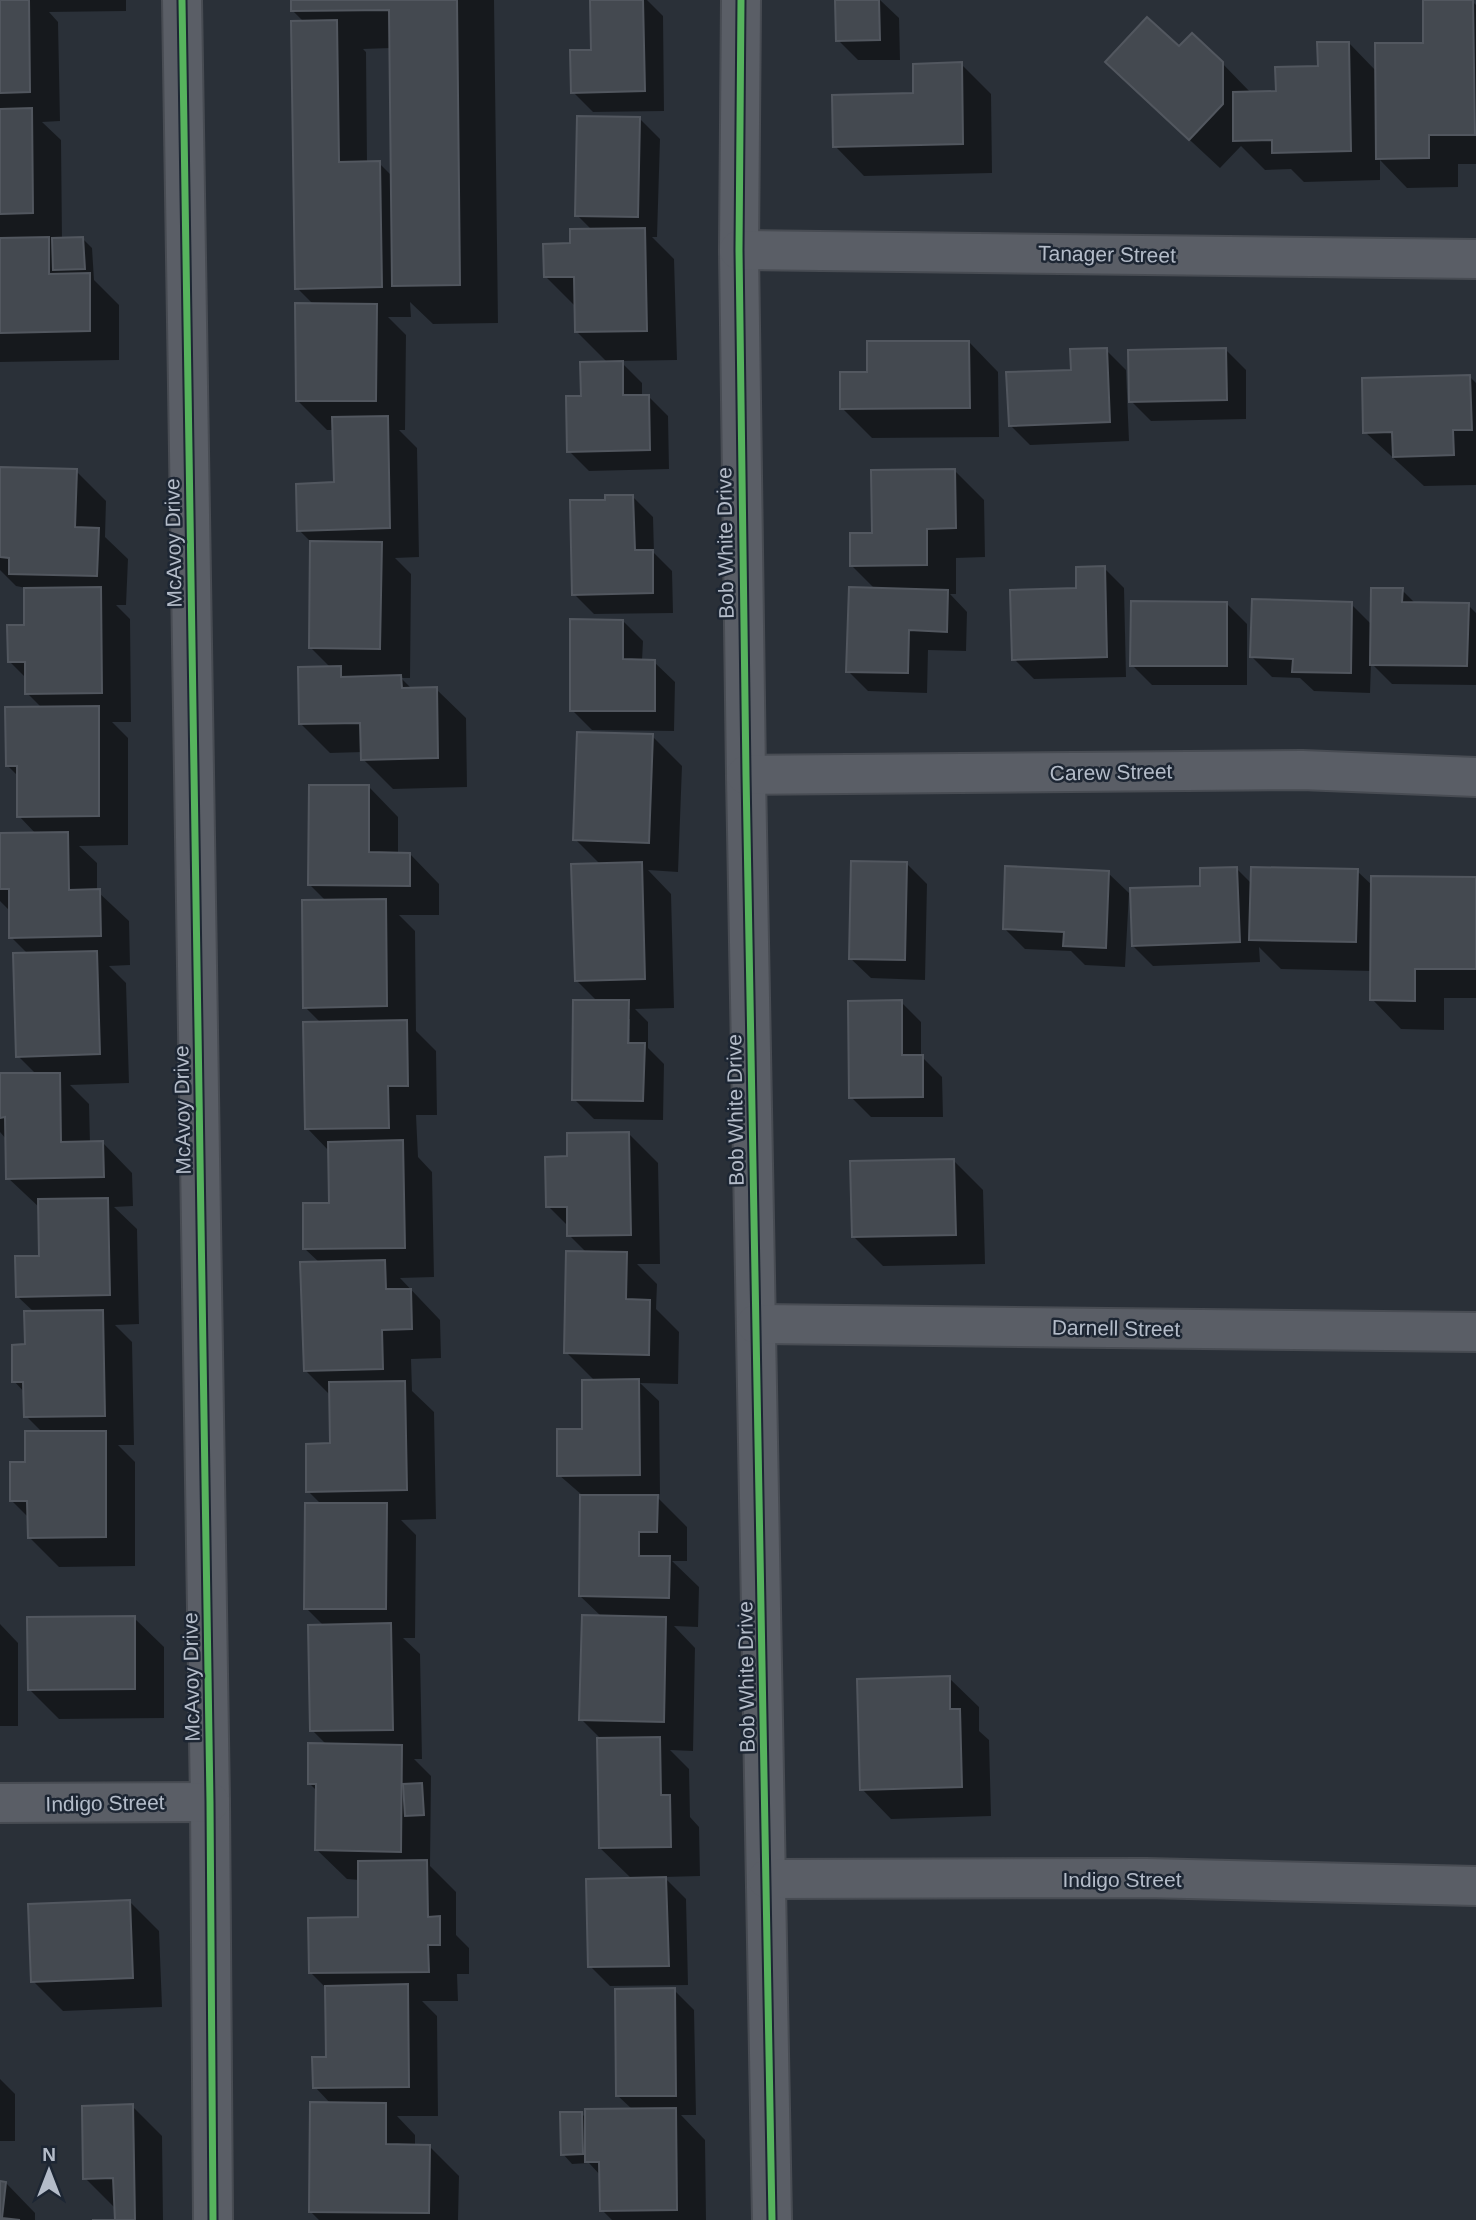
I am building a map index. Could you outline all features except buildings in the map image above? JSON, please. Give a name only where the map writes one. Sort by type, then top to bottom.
[{"type":"street","name":"McAvoy Drive","points":[[182,0],[211,1802],[213,2220]]},
{"type":"street","name":"Bob White Drive","points":[[741,0],[739,250],[746,775],[772,2220]]},
{"type":"street","name":"Tanager Street","points":[[739,250],[1476,259]]},
{"type":"street","name":"Carew Street","points":[[746,775],[1302,770],[1476,778]]},
{"type":"street","name":"Darnell Street","points":[[756,1324],[1476,1332]]},
{"type":"street","name":"Indigo Street","points":[[0,1803],[211,1802]]},
{"type":"street","name":"Indigo Street","points":[[767,1879],[1146,1878],[1476,1886]]},
{"type":"cycle path","points":[[182,0],[210,1802],[213,2220]]},
{"type":"cycle path","points":[[741,0],[739,250],[746,775],[772,2220]]}]
